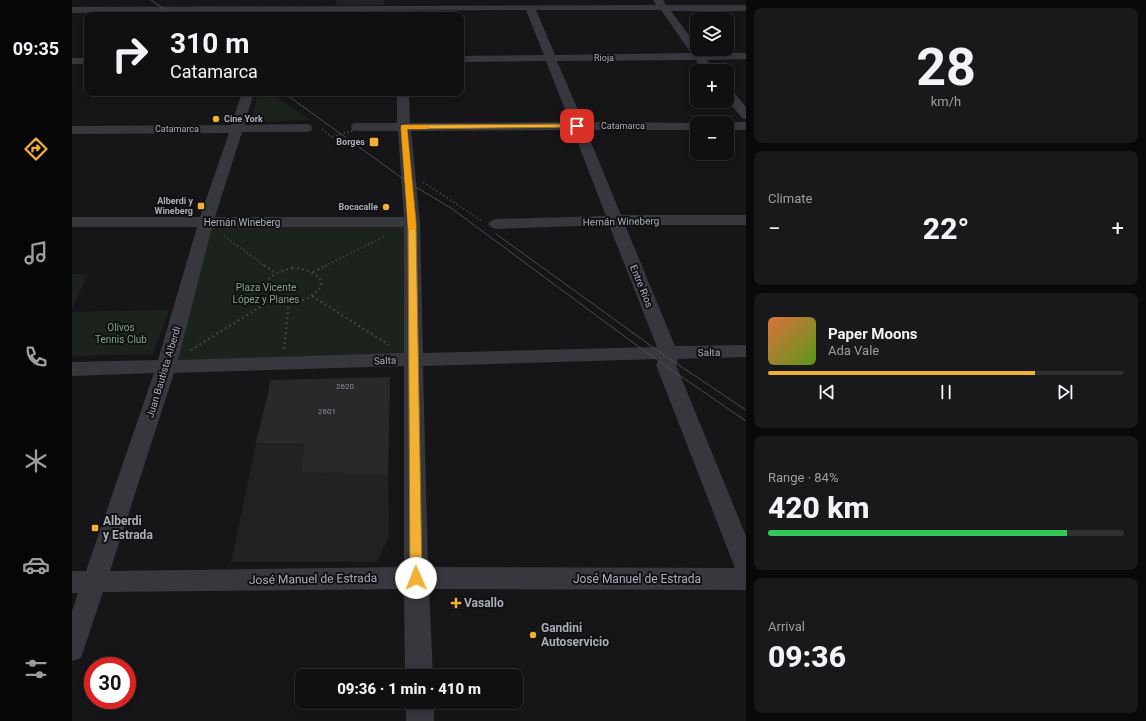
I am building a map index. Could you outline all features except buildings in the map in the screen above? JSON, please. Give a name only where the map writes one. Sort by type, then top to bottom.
[{"type":"street","points":[[72,6],[78,0]]},
{"type":"street","points":[[169,0],[188,12],[279,8],[401,12],[491,4],[530,7],[571,4],[661,4],[746,8]]},
{"type":"street","points":[[661,4],[704,64]]},
{"type":"street","name":"Entre Ríos","points":[[530,7],[668,352],[669,358],[666,365],[746,566]]},
{"type":"street","points":[[72,10],[125,12]]},
{"type":"street","name":"Rioja","points":[[464,59],[746,56]]},
{"type":"street","points":[[72,61],[84,61]]},
{"type":"street","name":"Juan Bautista Alberdi","points":[[72,649],[82,583],[166,367],[206,222],[238,129],[247,96]]},
{"type":"street","points":[[403,96],[404,127],[412,222],[416,578],[419,669]]},
{"type":"street","points":[[734,100],[746,115]]},
{"type":"street","name":"Catamarca","points":[[355,129],[404,127],[690,126]]},
{"type":"street","points":[[734,126],[746,126]]},
{"type":"street","name":"Catamarca","points":[[72,130],[306,128]]},
{"type":"street","name":"Hernán Wineberg","points":[[496,224],[615,220],[746,220]]},
{"type":"street","name":"Hernán Wineberg","points":[[72,222],[412,222]]},
{"type":"street","name":"Salta","points":[[72,369],[746,351]]},
{"type":"street","name":"José Manuel de Estrada","points":[[82,583],[416,578],[746,579]]},
{"type":"street","points":[[420,709],[420,721]]},
{"type":"path","points":[[322,130],[332,137],[355,129]]},
{"type":"path","points":[[408,175],[423,182],[485,223],[496,224]]},
{"type":"path","points":[[206,222],[275,273]]},
{"type":"path","points":[[313,272],[412,222]]},
{"type":"path","points":[[292,268],[302,268],[313,272],[320,279],[321,284],[319,290],[312,296],[298,301],[289,302],[272,299],[266,294],[264,283],[275,273],[292,268]]},
{"type":"path","points":[[312,296],[414,360]]},
{"type":"path","points":[[166,367],[272,299]]},
{"type":"path","points":[[284,349],[289,302]]},
{"type":"shaded area","points":[[337,0],[384,0],[384,5],[336,5]]},
{"type":"shaded area","points":[[256,443],[304,443],[301,472],[388,475],[389,536],[377,562],[231,562]]},
{"type":"green space","points":[[257,96],[275,96],[310,120],[251,122]]},
{"type":"green space","name":"Plaza Vicente López y Planes","points":[[206,222],[412,222],[414,360],[166,367]]},
{"type":"green space","name":"Olivos Tennis Club","points":[[72,274],[88,274],[72,309]]},
{"type":"green space","name":"Olivos Tennis Club","points":[[169,310],[153,354],[72,356],[72,312]]},
{"type":"tram line","points":[[151,0],[169,12]]},
{"type":"tram line","points":[[288,96],[409,183],[451,208],[647,353],[746,421]]},
{"type":"tram line","points":[[496,234],[661,353],[746,410]]},
{"type":"slow traffic","points":[[412,228],[410,187],[404,127],[427,127]]},
{"type":"place","name":"Cine York","points":[[216,119]]},
{"type":"place","name":"Borges","points":[[374,142]]},
{"type":"place","name":"Alberdi y Wineberg","points":[[201,206]]},
{"type":"place","name":"Bocacalle","points":[[386,207]]},
{"type":"place","name":"Alberdi y Estrada","points":[[95,528]]},
{"type":"place","name":"Vasallo","points":[[456,603]]},
{"type":"place","name":"Gandini Autoservicio","points":[[533,635]]},
{"type":"route","points":[[416,578],[412,222],[404,127],[577,126]]}]
